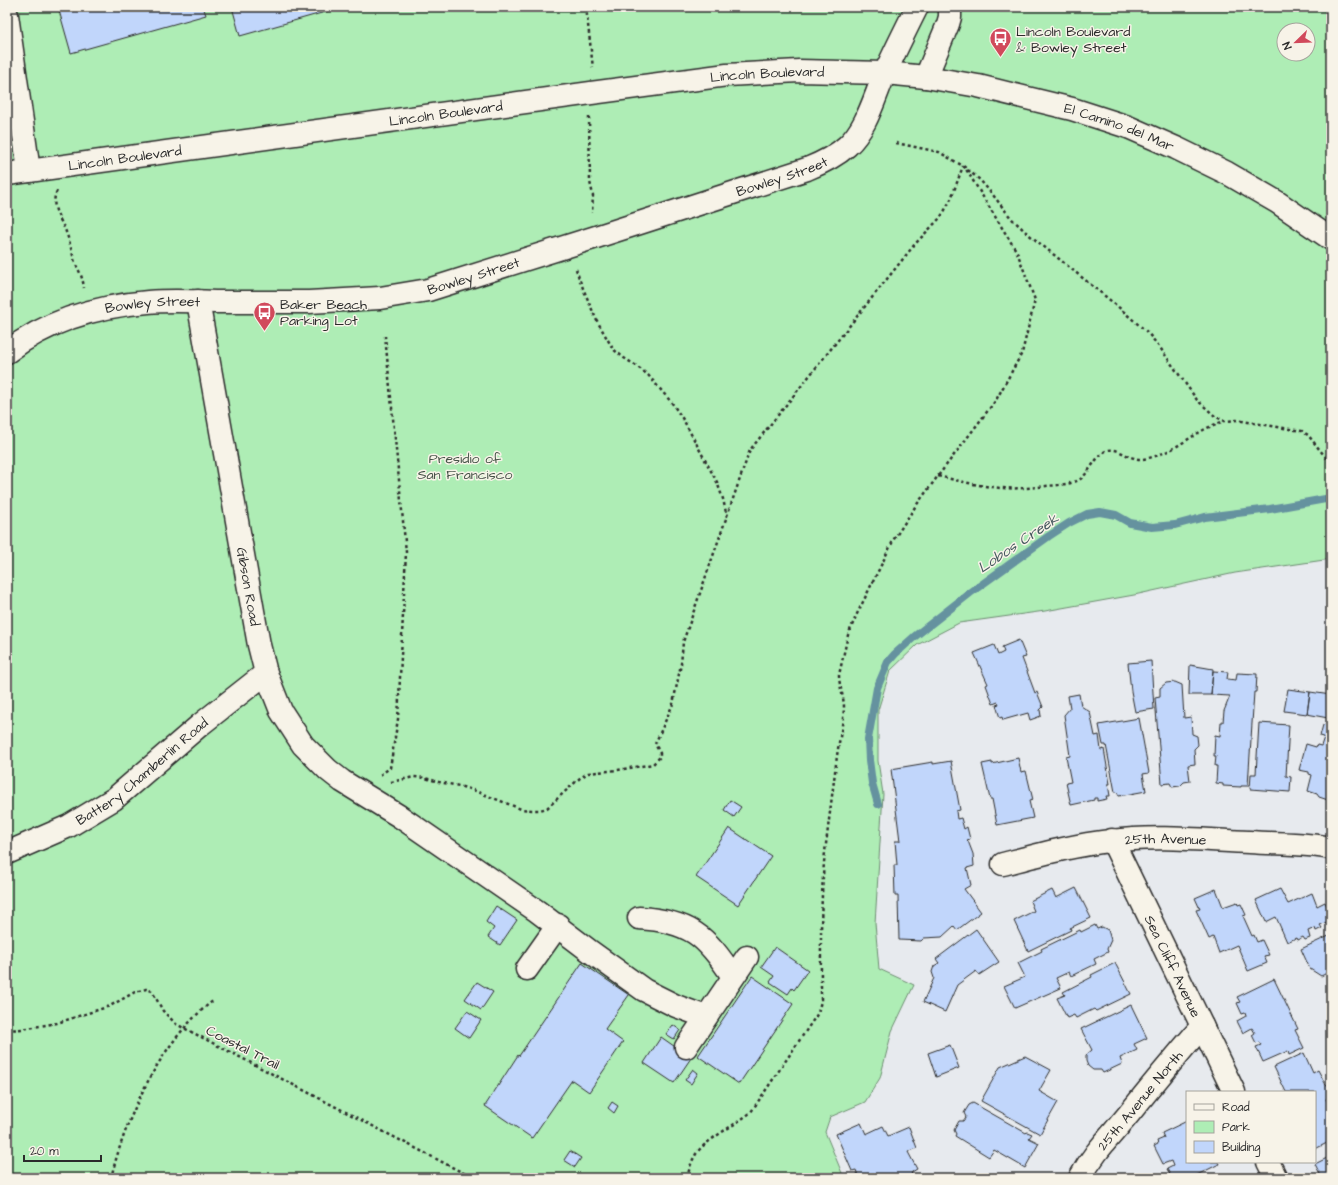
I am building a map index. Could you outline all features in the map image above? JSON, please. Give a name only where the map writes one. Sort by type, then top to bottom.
[{"type":"street","name":"Bowley Street","points":[[7,352],[36,332],[70,318],[99,310],[148,302],[309,302],[368,299],[404,295],[443,285],[570,246],[807,169],[832,158],[848,146],[861,129],[885,73],[917,7]]},
{"type":"street","points":[[926,77],[948,24],[950,7]]},
{"type":"street","points":[[7,15],[29,171]]},
{"type":"street","name":"Lincoln Boulevard","points":[[7,174],[591,92],[703,78],[751,73],[814,71],[885,73]]},
{"type":"street","name":"El Camino del Mar","points":[[885,73],[926,77],[978,86],[1045,102],[1128,127],[1227,173],[1277,202],[1331,239]]},
{"type":"street","name":"Gibson Road","points":[[198,301],[259,644],[266,672],[281,711],[303,745],[328,770],[359,792],[399,816],[558,925],[591,952],[644,990],[676,1006],[706,1017]]},
{"type":"street","name":"Battery Chamberlin Road","points":[[7,853],[69,826],[114,799],[200,725],[266,672]]},
{"type":"street","name":"25th Avenue","points":[[1003,864],[1088,844],[1112,840],[1146,838],[1177,838],[1331,848]]},
{"type":"street","name":"Sea Cliff Avenue","points":[[1112,840],[1234,1091]]},
{"type":"street","points":[[639,918],[671,922],[684,926],[697,934],[716,951],[733,977]]},
{"type":"street","points":[[527,969],[558,925]]},
{"type":"street","points":[[686,1047],[747,957]]},
{"type":"street","name":"25th Avenue North","points":[[1080,1178],[1100,1146],[1120,1125],[1202,1026]]},
{"type":"street","points":[[1268,1163],[1276,1178]]},
{"type":"path","points":[[586,7],[593,64],[588,120],[590,182],[594,195],[592,210],[593,238]]},
{"type":"path","points":[[896,143],[939,152],[963,166],[980,180],[1010,218],[1147,332],[1161,349],[1197,400],[1216,417],[1225,421]]},
{"type":"path","points":[[687,1178],[690,1165],[696,1153],[706,1144],[741,1121],[751,1112],[818,1013],[821,1001],[821,915],[823,880],[843,712],[843,700],[839,681],[840,666],[851,628],[879,567],[894,539],[915,507],[996,400],[1022,353],[1036,300],[1018,252],[963,166]]},
{"type":"path","points":[[359,792],[398,780],[414,777],[425,778],[473,790],[521,809],[540,810],[547,808],[580,778],[588,773],[630,769],[649,765],[657,760],[660,753],[655,744],[674,697],[681,664],[683,642],[750,450],[915,244],[940,218],[951,199],[963,166]]},
{"type":"path","points":[[58,189],[54,201],[55,208],[69,240],[85,290]]},
{"type":"path","points":[[570,246],[580,281],[605,336],[614,349],[648,375],[672,403],[696,442],[717,482],[723,499],[727,518]]},
{"type":"path","points":[[359,792],[390,768],[398,719],[406,552],[385,336]]},
{"type":"path","points":[[938,476],[982,486],[1001,488],[1021,488],[1066,484],[1083,477],[1102,453],[1108,450],[1119,452],[1134,458],[1152,457],[1178,446],[1214,424],[1237,420],[1302,431],[1308,435],[1331,464]]},
{"type":"path","name":"Coastal Trail","points":[[7,1030],[22,1029],[62,1021],[110,1006],[135,992],[146,989],[152,991],[168,1017],[184,1028],[473,1178]]},
{"type":"path","points":[[110,1178],[122,1138],[131,1115],[154,1071],[184,1028],[198,1013],[214,1000]]},
{"type":"green space","name":"Presidio of San Francisco","points":[[7,7],[1331,7],[1331,559],[1235,573],[1134,595],[1045,611],[959,623],[917,645],[890,671],[878,710],[878,761],[883,794],[875,923],[879,969],[914,985],[892,1031],[880,1078],[865,1102],[830,1117],[825,1132],[844,1178],[7,1178]]},
{"type":"building","points":[[58,7],[203,7],[206,15],[71,53]]},
{"type":"building","points":[[232,7],[343,7],[240,36]]},
{"type":"building","points":[[1019,640],[1026,657],[1022,658],[1035,693],[1037,692],[1043,707],[1040,710],[1041,716],[1030,720],[1028,713],[1003,720],[1002,717],[1000,718],[996,705],[999,704],[998,702],[993,704],[986,685],[988,684],[974,653],[994,645],[998,655],[1004,652],[1002,647]]},
{"type":"building","points":[[1151,661],[1154,709],[1135,712],[1128,663]]},
{"type":"building","points":[[1190,665],[1213,669],[1211,695],[1189,695]]},
{"type":"building","points":[[1213,671],[1228,672],[1227,679],[1236,680],[1237,673],[1257,674],[1256,692],[1254,692],[1248,786],[1223,786],[1223,784],[1216,783],[1217,766],[1215,766],[1216,756],[1214,756],[1215,735],[1220,736],[1221,722],[1223,722],[1224,711],[1230,696],[1211,695]]},
{"type":"building","points":[[1175,682],[1182,685],[1184,718],[1191,717],[1192,734],[1197,736],[1198,745],[1194,749],[1195,764],[1188,765],[1190,781],[1184,782],[1180,786],[1172,787],[1170,783],[1162,784],[1155,698],[1160,697],[1160,688],[1166,683]]},
{"type":"building","points":[[1288,689],[1310,692],[1307,714],[1284,711]]},
{"type":"building","points":[[1310,692],[1331,695],[1328,718],[1307,714]]},
{"type":"building","points":[[1079,694],[1081,706],[1090,712],[1095,736],[1099,735],[1101,750],[1104,749],[1110,784],[1108,784],[1110,796],[1106,796],[1107,799],[1097,801],[1097,798],[1094,798],[1094,800],[1071,805],[1066,783],[1071,782],[1066,757],[1070,756],[1064,715],[1070,708],[1068,696]]},
{"type":"building","points":[[1139,718],[1149,773],[1143,774],[1146,791],[1119,796],[1117,792],[1115,792],[1106,745],[1103,745],[1099,725]]},
{"type":"building","points":[[1331,722],[1331,798],[1328,800],[1308,791],[1312,775],[1309,774],[1309,772],[1299,770],[1306,744],[1316,747],[1317,745],[1321,746],[1324,737],[1320,736],[1323,725]]},
{"type":"building","points":[[1259,723],[1289,725],[1286,776],[1291,777],[1290,792],[1250,789],[1251,774],[1256,774]]},
{"type":"building","points":[[1018,758],[1021,772],[1026,771],[1033,800],[1029,801],[1033,818],[997,825],[992,799],[990,799],[982,764],[992,762],[992,764]]},
{"type":"building","points":[[951,761],[960,810],[956,811],[957,819],[961,818],[964,829],[967,827],[970,839],[967,840],[973,854],[974,866],[967,868],[971,885],[964,889],[981,912],[957,930],[954,926],[942,937],[924,938],[921,941],[899,940],[898,896],[895,896],[894,865],[897,865],[895,841],[900,841],[891,769],[933,762],[933,764]]},
{"type":"building","points":[[730,800],[741,807],[734,817],[724,810]]},
{"type":"building","points":[[729,828],[771,856],[738,905],[696,877]]},
{"type":"building","points":[[1076,888],[1091,918],[1070,928],[1071,930],[1028,951],[1014,921],[1034,911],[1030,901],[1052,890],[1056,898]]},
{"type":"building","points":[[1216,889],[1223,907],[1237,902],[1238,905],[1241,904],[1246,915],[1243,916],[1252,936],[1254,935],[1257,942],[1262,940],[1269,955],[1264,956],[1267,963],[1248,971],[1237,945],[1219,953],[1213,937],[1209,939],[1196,910],[1200,909],[1195,898]]},
{"type":"building","points":[[1280,889],[1288,904],[1312,893],[1317,906],[1325,902],[1331,916],[1331,920],[1320,925],[1322,928],[1316,931],[1315,928],[1308,931],[1310,938],[1305,940],[1303,937],[1297,940],[1296,938],[1287,942],[1276,917],[1266,922],[1256,900]]},
{"type":"building","points":[[496,906],[517,920],[500,945],[488,937],[494,928],[486,922]]},
{"type":"building","points":[[1095,925],[1097,929],[1102,927],[1108,930],[1111,940],[1107,949],[1108,952],[1094,959],[1096,964],[1071,976],[1069,972],[1056,978],[1061,988],[1015,1008],[1004,986],[1025,977],[1018,963],[1042,951],[1041,949],[1080,930],[1081,932]]},
{"type":"building","points":[[976,929],[999,962],[979,975],[976,971],[957,985],[945,1012],[923,1002],[934,978],[932,972],[934,966],[939,963],[936,959]]},
{"type":"building","points":[[1331,935],[1331,971],[1321,976],[1310,969],[1301,949]]},
{"type":"building","points":[[775,947],[808,970],[794,990],[792,988],[788,994],[770,982],[774,976],[761,967]]},
{"type":"building","points":[[582,963],[629,995],[605,1029],[623,1042],[589,1092],[572,1080],[532,1138],[485,1106],[518,1055],[519,1056]]},
{"type":"building","points":[[1115,963],[1131,994],[1096,1011],[1094,1009],[1076,1018],[1074,1015],[1067,1018],[1057,998],[1065,995],[1063,992],[1092,977],[1091,975]]},
{"type":"building","points":[[752,976],[793,1004],[739,1084],[698,1056]]},
{"type":"building","points":[[1274,979],[1298,1029],[1295,1030],[1304,1048],[1289,1055],[1288,1051],[1263,1062],[1256,1047],[1261,1045],[1259,1042],[1256,1043],[1252,1035],[1255,1033],[1252,1028],[1243,1033],[1237,1021],[1246,1016],[1245,1013],[1242,1014],[1237,1003],[1240,1002],[1237,997]]},
{"type":"building","points":[[477,982],[493,992],[481,1010],[465,999]]},
{"type":"building","points":[[1131,1005],[1147,1038],[1134,1044],[1137,1050],[1120,1058],[1122,1064],[1103,1073],[1101,1070],[1093,1070],[1088,1066],[1086,1061],[1086,1055],[1092,1050],[1081,1029]]},
{"type":"building","points":[[467,1011],[481,1020],[469,1038],[455,1028]]},
{"type":"building","points":[[673,1025],[680,1030],[674,1039],[666,1034]]},
{"type":"building","points":[[661,1037],[691,1058],[674,1083],[644,1063]]},
{"type":"building","points":[[950,1045],[959,1068],[936,1077],[928,1053]]},
{"type":"building","points":[[1304,1053],[1313,1073],[1318,1070],[1326,1085],[1331,1083],[1331,1096],[1326,1099],[1331,1109],[1331,1141],[1316,1148],[1316,1091],[1286,1091],[1274,1067]]},
{"type":"building","points":[[1025,1056],[1051,1070],[1039,1091],[1058,1102],[1040,1134],[981,1101],[1000,1067]]},
{"type":"building","points":[[693,1069],[698,1073],[691,1084],[685,1080]]},
{"type":"building","points":[[612,1102],[618,1106],[614,1113],[608,1108]]},
{"type":"building","points":[[973,1103],[1026,1133],[1032,1134],[1029,1138],[1039,1143],[1025,1168],[994,1150],[989,1157],[955,1136],[956,1134],[954,1130],[959,1121],[963,1121],[966,1117],[964,1113],[969,1105]]},
{"type":"building","points":[[1186,1121],[1186,1163],[1219,1164],[1191,1178],[1172,1178],[1167,1169],[1173,1166],[1171,1161],[1163,1164],[1154,1146],[1158,1144],[1157,1141],[1164,1138],[1162,1133]]},
{"type":"building","points":[[861,1123],[866,1134],[883,1126],[888,1136],[909,1127],[917,1148],[908,1152],[917,1169],[912,1172],[910,1178],[859,1178],[856,1170],[852,1171],[836,1134]]},
{"type":"building","points":[[570,1151],[581,1158],[575,1167],[564,1160]]},
{"type":"building","points":[[1331,1156],[1331,1178],[1322,1178],[1315,1164]]},
{"type":"waterway","name":"Lobos Creek","points":[[878,804],[872,783],[868,739],[877,688],[888,662],[914,637],[970,593],[1049,536],[1069,523],[1087,514],[1100,512],[1116,515],[1130,523],[1152,527],[1175,525],[1205,517],[1270,509],[1331,498]]},
{"type":"place","name":"Lincoln Boulevard & Bowley Street","points":[[1001,58]]},
{"type":"place","name":"Baker Beach Parking Lot","points":[[265,332]]}]
